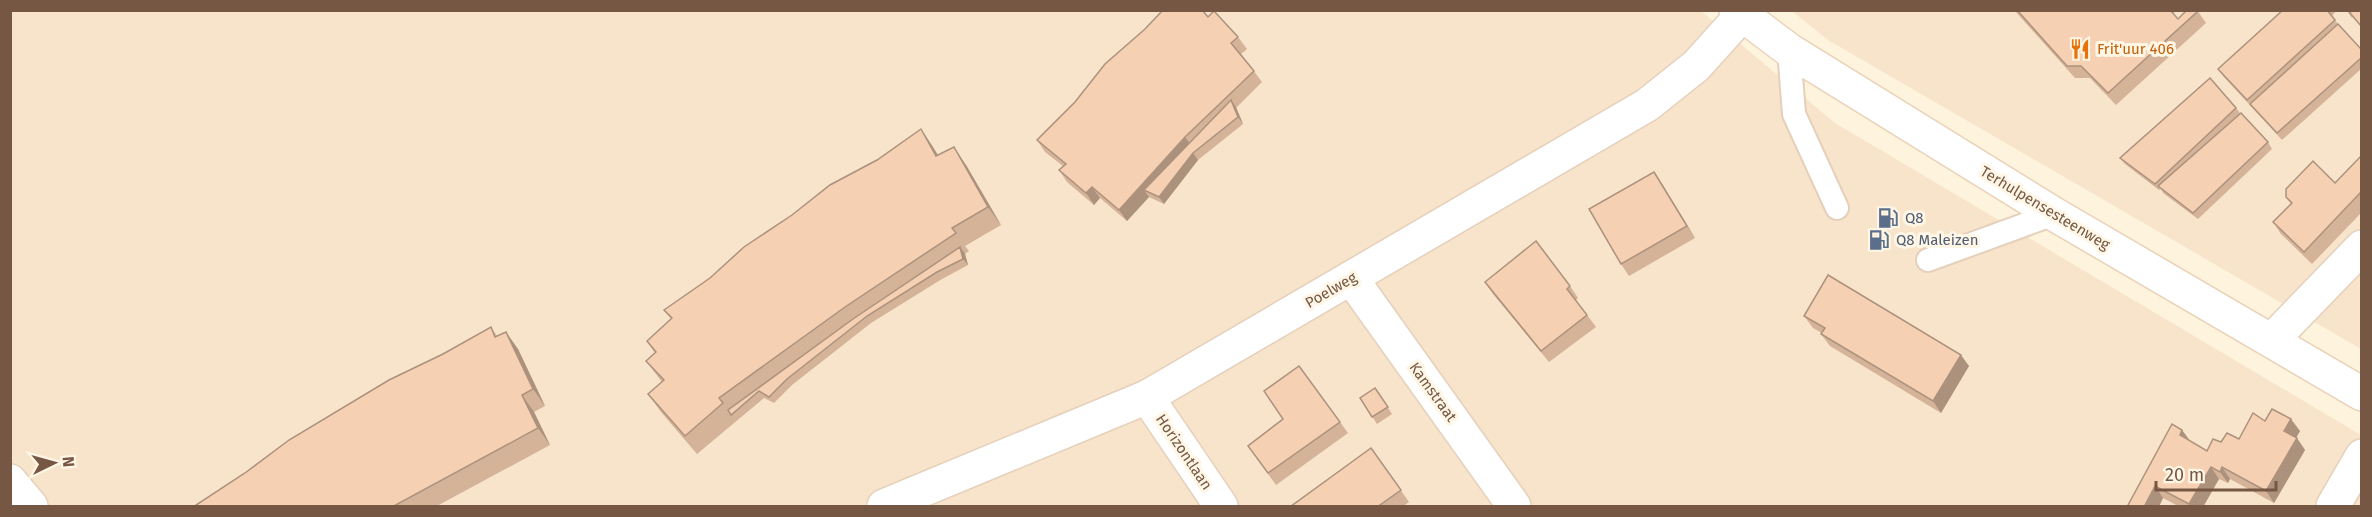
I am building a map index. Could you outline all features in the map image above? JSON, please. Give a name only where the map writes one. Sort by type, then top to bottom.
[{"type":"street","name":"Terhulpensesteenweg","points":[[1739,13],[1790,50],[2054,214],[2361,394]]},
{"type":"street","name":"Poelweg","points":[[884,507],[1147,397],[1647,105],[1696,66],[1739,13]]},
{"type":"street","points":[[2272,340],[2361,247]]},
{"type":"street","name":"Kamstraat","points":[[1351,278],[1515,507]]},
{"type":"street","name":"Horizontlaan","points":[[1147,397],[1221,507]]},
{"type":"street","points":[[2333,507],[2361,456]]},
{"type":"street","points":[[10,481],[31,507]]},
{"type":"lane","points":[[1790,50],[1794,114],[1837,208]]},
{"type":"lane","points":[[1928,260],[2054,214]]},
{"type":"shaded area","points":[[10,11],[1701,11],[1835,123],[2361,435],[2361,506],[11,506]]},
{"type":"shaded area","points":[[1792,11],[2361,11],[2361,349],[1828,40]]},
{"type":"building","points":[[1163,10],[1202,10],[1208,17],[1214,11],[1238,37],[1231,43],[1254,71],[1185,137],[1119,210],[1092,187],[1086,193],[1059,170],[1066,164],[1037,140],[1075,102],[1105,64]]},
{"type":"building","points":[[2017,10],[2170,10],[2178,19],[2187,10],[2198,11],[2108,93],[2081,66],[2067,66]]},
{"type":"building","points":[[2283,10],[2327,10],[2335,20],[2247,100],[2218,69]]},
{"type":"building","points":[[2352,10],[2361,10],[2361,26],[2350,13]]},
{"type":"building","points":[[2338,24],[2361,49],[2361,58],[2277,133],[2250,104]]},
{"type":"building","points":[[2210,78],[2236,108],[2155,184],[2120,158]]},
{"type":"building","points":[[1231,100],[1238,117],[1193,153],[1159,197],[1144,190]]},
{"type":"building","points":[[2241,113],[2268,142],[2193,213],[2158,186]]},
{"type":"building","points":[[921,129],[936,156],[954,147],[988,207],[952,228],[956,233],[845,307],[719,398],[723,403],[685,436],[648,394],[664,380],[646,361],[656,352],[647,341],[672,318],[664,310],[710,278],[744,247],[792,215],[830,185],[877,160]]},
{"type":"building","points":[[2361,156],[2361,192],[2304,252],[2273,222],[2292,203],[2286,197],[2286,189],[2313,161],[2335,183]]},
{"type":"building","points":[[1654,172],[1687,226],[1621,264],[1589,209]]},
{"type":"building","points":[[1536,241],[1570,286],[1567,289],[1587,315],[1541,351],[1485,282]]},
{"type":"building","points":[[960,247],[963,259],[937,272],[867,316],[787,379],[769,397],[759,391],[731,415],[728,410],[853,319]]},
{"type":"building","points":[[1828,275],[1961,355],[1933,401],[1821,334],[1825,328],[1804,316]]},
{"type":"building","points":[[491,327],[495,337],[506,332],[533,389],[522,395],[538,428],[392,507],[193,507],[245,473],[289,440],[389,380],[443,354]]},
{"type":"building","points":[[1299,366],[1340,422],[1268,473],[1248,446],[1283,419],[1264,391]]},
{"type":"building","points":[[1375,388],[1388,407],[1372,417],[1360,398]]},
{"type":"building","points":[[2272,409],[2291,419],[2284,431],[2297,438],[2266,491],[2222,467],[2220,472],[2211,467],[2189,504],[2155,486],[2144,507],[2127,507],[2172,424],[2182,430],[2180,435],[2207,451],[2213,439],[2221,442],[2227,433],[2239,439],[2253,413],[2265,421]]},
{"type":"building","points":[[1371,448],[1401,490],[1377,507],[1290,507]]},
{"type":"place","name":"Frit'uur 406","points":[[2080,49]]},
{"type":"place","name":"Q8","points":[[1888,218]]},
{"type":"place","name":"Q8 Maleizen","points":[[1879,240]]}]
